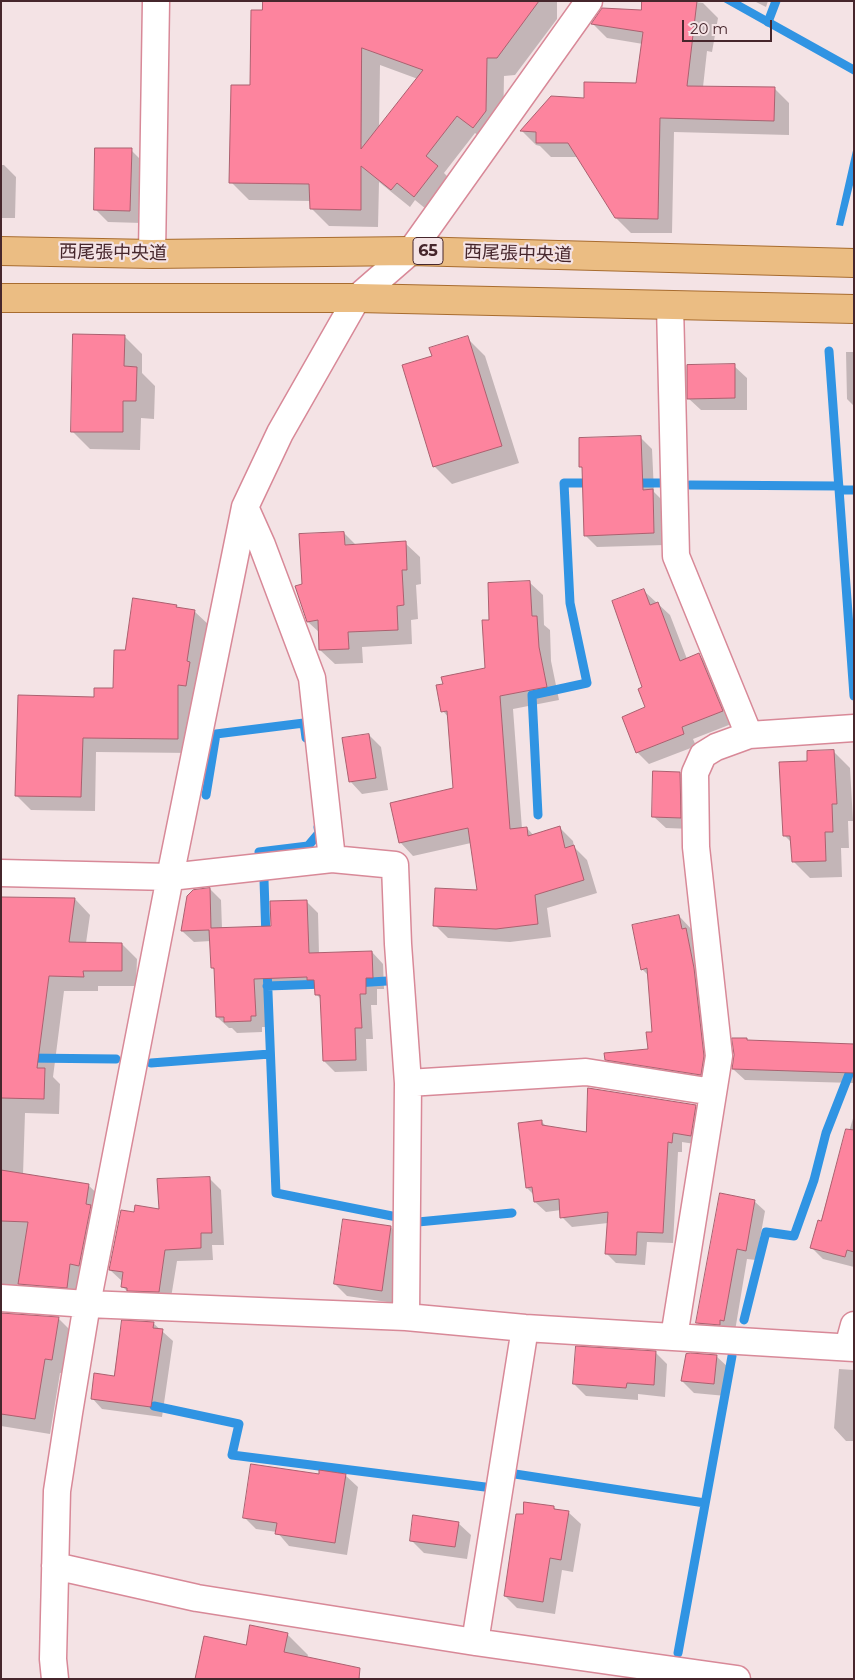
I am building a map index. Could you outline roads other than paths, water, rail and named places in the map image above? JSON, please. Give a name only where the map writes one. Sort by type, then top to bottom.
[{"type":"main road","name":"西尾張中央道","points":[[1,251],[152,254],[411,251],[854,263]]},
{"type":"main road","points":[[1,298],[357,298],[854,309]]},
{"type":"street","points":[[152,254],[156,1]]},
{"type":"street","points":[[55,1679],[53,1659],[57,1491],[87,1304],[170,877],[245,508],[280,433],[357,298],[411,251],[589,1]]},
{"type":"street","points":[[670,305],[676,556],[749,735]]},
{"type":"street","points":[[245,508],[262,545],[312,678],[332,859]]},
{"type":"street","points":[[674,1337],[719,1056],[696,847],[695,772],[703,755],[716,747],[749,735],[854,728]]},
{"type":"street","points":[[1,874],[170,877],[332,859],[395,865],[398,944],[408,1083],[406,1317]]},
{"type":"street","points":[[408,1083],[586,1072],[713,1092]]},
{"type":"street","points":[[1,1298],[87,1304],[406,1317],[525,1328],[674,1337],[852,1340]]},
{"type":"street","points":[[474,1642],[525,1328]]},
{"type":"street","points":[[55,1566],[197,1598],[474,1642],[737,1679]]},
{"type":"water","points":[[722,1],[739,1],[854,65],[854,75]]},
{"type":"water","points":[[854,146],[854,181],[843,226],[836,225]]},
{"type":"waterway","points":[[768,22],[776,1]]},
{"type":"waterway","points":[[829,351],[854,696]]},
{"type":"waterway","points":[[538,815],[532,695],[587,683],[570,603],[564,483],[594,483]]},
{"type":"waterway","points":[[632,483],[660,483]]},
{"type":"waterway","points":[[690,485],[839,486]]},
{"type":"waterway","points":[[839,490],[854,490]]},
{"type":"waterway","points":[[206,795],[216,734],[304,723],[306,738]]},
{"type":"waterway","points":[[259,852],[308,846],[319,833],[318,827]]},
{"type":"waterway","points":[[264,880],[266,938]]},
{"type":"waterway","points":[[267,968],[276,1193],[397,1217]]},
{"type":"waterway","points":[[355,983],[387,981]]},
{"type":"waterway","points":[[267,986],[325,984]]},
{"type":"waterway","points":[[151,1063],[270,1054]]},
{"type":"waterway","points":[[26,1058],[116,1059]]},
{"type":"waterway","points":[[744,1320],[766,1232],[794,1236],[814,1180],[826,1133],[853,1064]]},
{"type":"waterway","points":[[418,1222],[512,1213]]},
{"type":"waterway","points":[[678,1653],[732,1356]]},
{"type":"waterway","points":[[154,1406],[239,1424],[232,1455],[485,1487]]},
{"type":"waterway","points":[[515,1474],[705,1503]]}]
